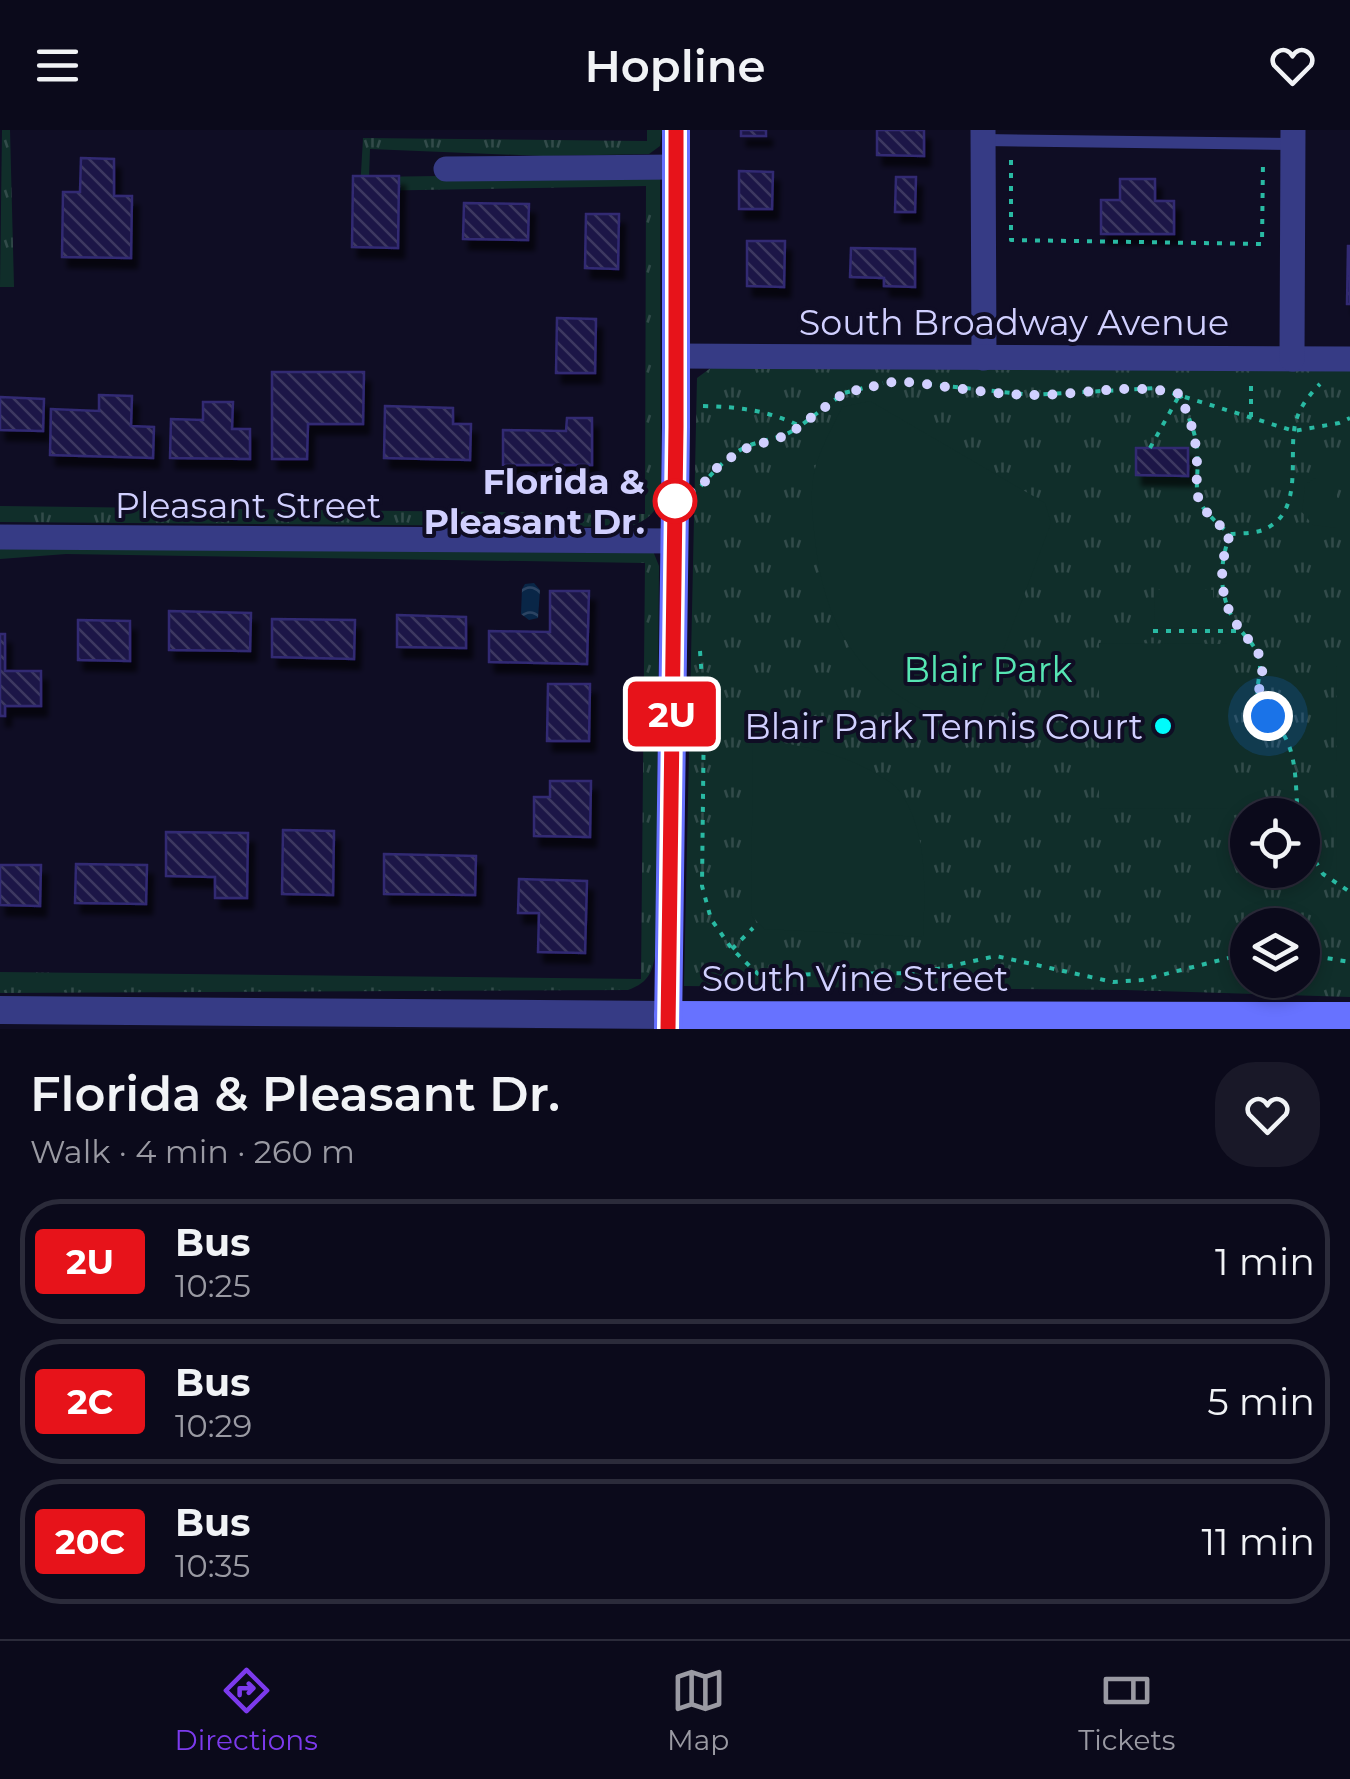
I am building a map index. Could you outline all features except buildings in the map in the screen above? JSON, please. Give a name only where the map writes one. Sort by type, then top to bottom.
[{"type":"main road","points":[[668,1022],[677,356],[676,130]]},
{"type":"main road","name":"South Vine Street","points":[[668,1022],[1350,1016]]},
{"type":"street","points":[[983,135],[984,358]]},
{"type":"street","points":[[1292,359],[1293,137]]},
{"type":"street","points":[[446,168],[676,167]]},
{"type":"street","name":"South Broadway Avenue","points":[[677,356],[1350,359]]},
{"type":"street","name":"Pleasant Street","points":[[0,537],[675,542]]},
{"type":"street","name":"South Vine Street","points":[[0,1010],[294,1021],[668,1022]]},
{"type":"lane","points":[[983,135],[1011,140],[1264,144],[1293,137]]},
{"type":"path","points":[[1011,140],[1011,240],[1262,244],[1264,144]]},
{"type":"path","points":[[1180,394],[1196,440],[1198,499],[1206,514],[1230,534],[1256,532],[1270,527],[1280,517],[1292,485],[1294,430],[1304,401],[1320,383],[1321,376]]},
{"type":"path","points":[[1240,379],[1251,379],[1251,417]]},
{"type":"path","points":[[701,486],[741,450],[788,435],[844,393],[886,383]]},
{"type":"path","points":[[915,383],[1031,395],[1156,388],[1294,430],[1350,418]]},
{"type":"path","points":[[1150,448],[1180,394]]},
{"type":"path","points":[[703,406],[747,407],[800,426]]},
{"type":"path","points":[[700,502],[701,466]]},
{"type":"path","points":[[1230,534],[1223,556],[1222,589],[1227,606],[1255,647],[1262,666],[1258,685],[1260,706],[1283,733],[1291,753],[1296,798]]},
{"type":"path","points":[[1152,631],[1242,631]]},
{"type":"path","points":[[700,648],[704,708],[702,886],[712,919],[732,949],[759,974],[919,973],[996,956],[1113,982],[1142,980],[1230,958]]},
{"type":"path","points":[[1320,869],[1350,892]]},
{"type":"path","points":[[732,949],[753,928]]},
{"type":"path","points":[[1320,957],[1350,962]]},
{"type":"green space","points":[[2,130],[10,130],[14,287],[0,287]]},
{"type":"green space","points":[[647,130],[662,130],[660,146],[649,154],[543,156],[370,149],[369,177],[660,173],[661,489],[658,504],[642,521],[629,527],[0,522],[0,506],[645,514],[646,186],[360,191],[363,138],[647,141]]},
{"type":"green space","name":"Blair Park","points":[[712,367],[1350,369],[1350,997],[1320,996],[1320,908],[1230,908],[1230,993],[684,986],[697,378]]},
{"type":"green space","points":[[870,401],[1045,503],[1051,523],[973,731],[938,717],[882,683],[861,662],[830,609],[814,530],[814,471],[842,407]]},
{"type":"green space","points":[[1318,476],[1337,476],[1337,528],[1313,525],[1302,512],[1305,485]]},
{"type":"green space","points":[[0,546],[653,551],[659,566],[656,949],[649,975],[628,990],[0,993],[0,972],[641,979],[645,563],[66,554],[0,559]]},
{"type":"green space","points":[[1155,590],[1213,590],[1213,628],[1154,627]]},
{"type":"green space","name":"Blair Park Tennis Court","points":[[1099,643],[1228,644],[1228,808],[1099,809]]},
{"type":"green space","points":[[1337,660],[1350,660],[1350,879],[1336,879]]},
{"type":"green space","points":[[753,738],[833,755],[863,767],[897,788],[920,840],[923,937],[764,929],[751,915]]},
{"type":"water","points":[[534,583],[540,590],[538,618],[529,620],[521,614],[522,589],[525,584]]},
{"type":"bus line","name":"2U","points":[[668,1029],[676,130]]},
{"type":"place","name":"Florida & Pleasant Dr.","points":[[675,501]]},
{"type":"place","name":"Blair Park Tennis Court","points":[[1163,726]]},
{"type":"route","points":[[675,501],[701,486],[741,450],[788,435],[844,393],[875,384],[897,381],[1031,395],[1093,394],[1134,388],[1180,394],[1196,440],[1198,499],[1206,514],[1230,534],[1223,556],[1222,589],[1227,606],[1255,647],[1262,666],[1258,697],[1268,716]]}]
